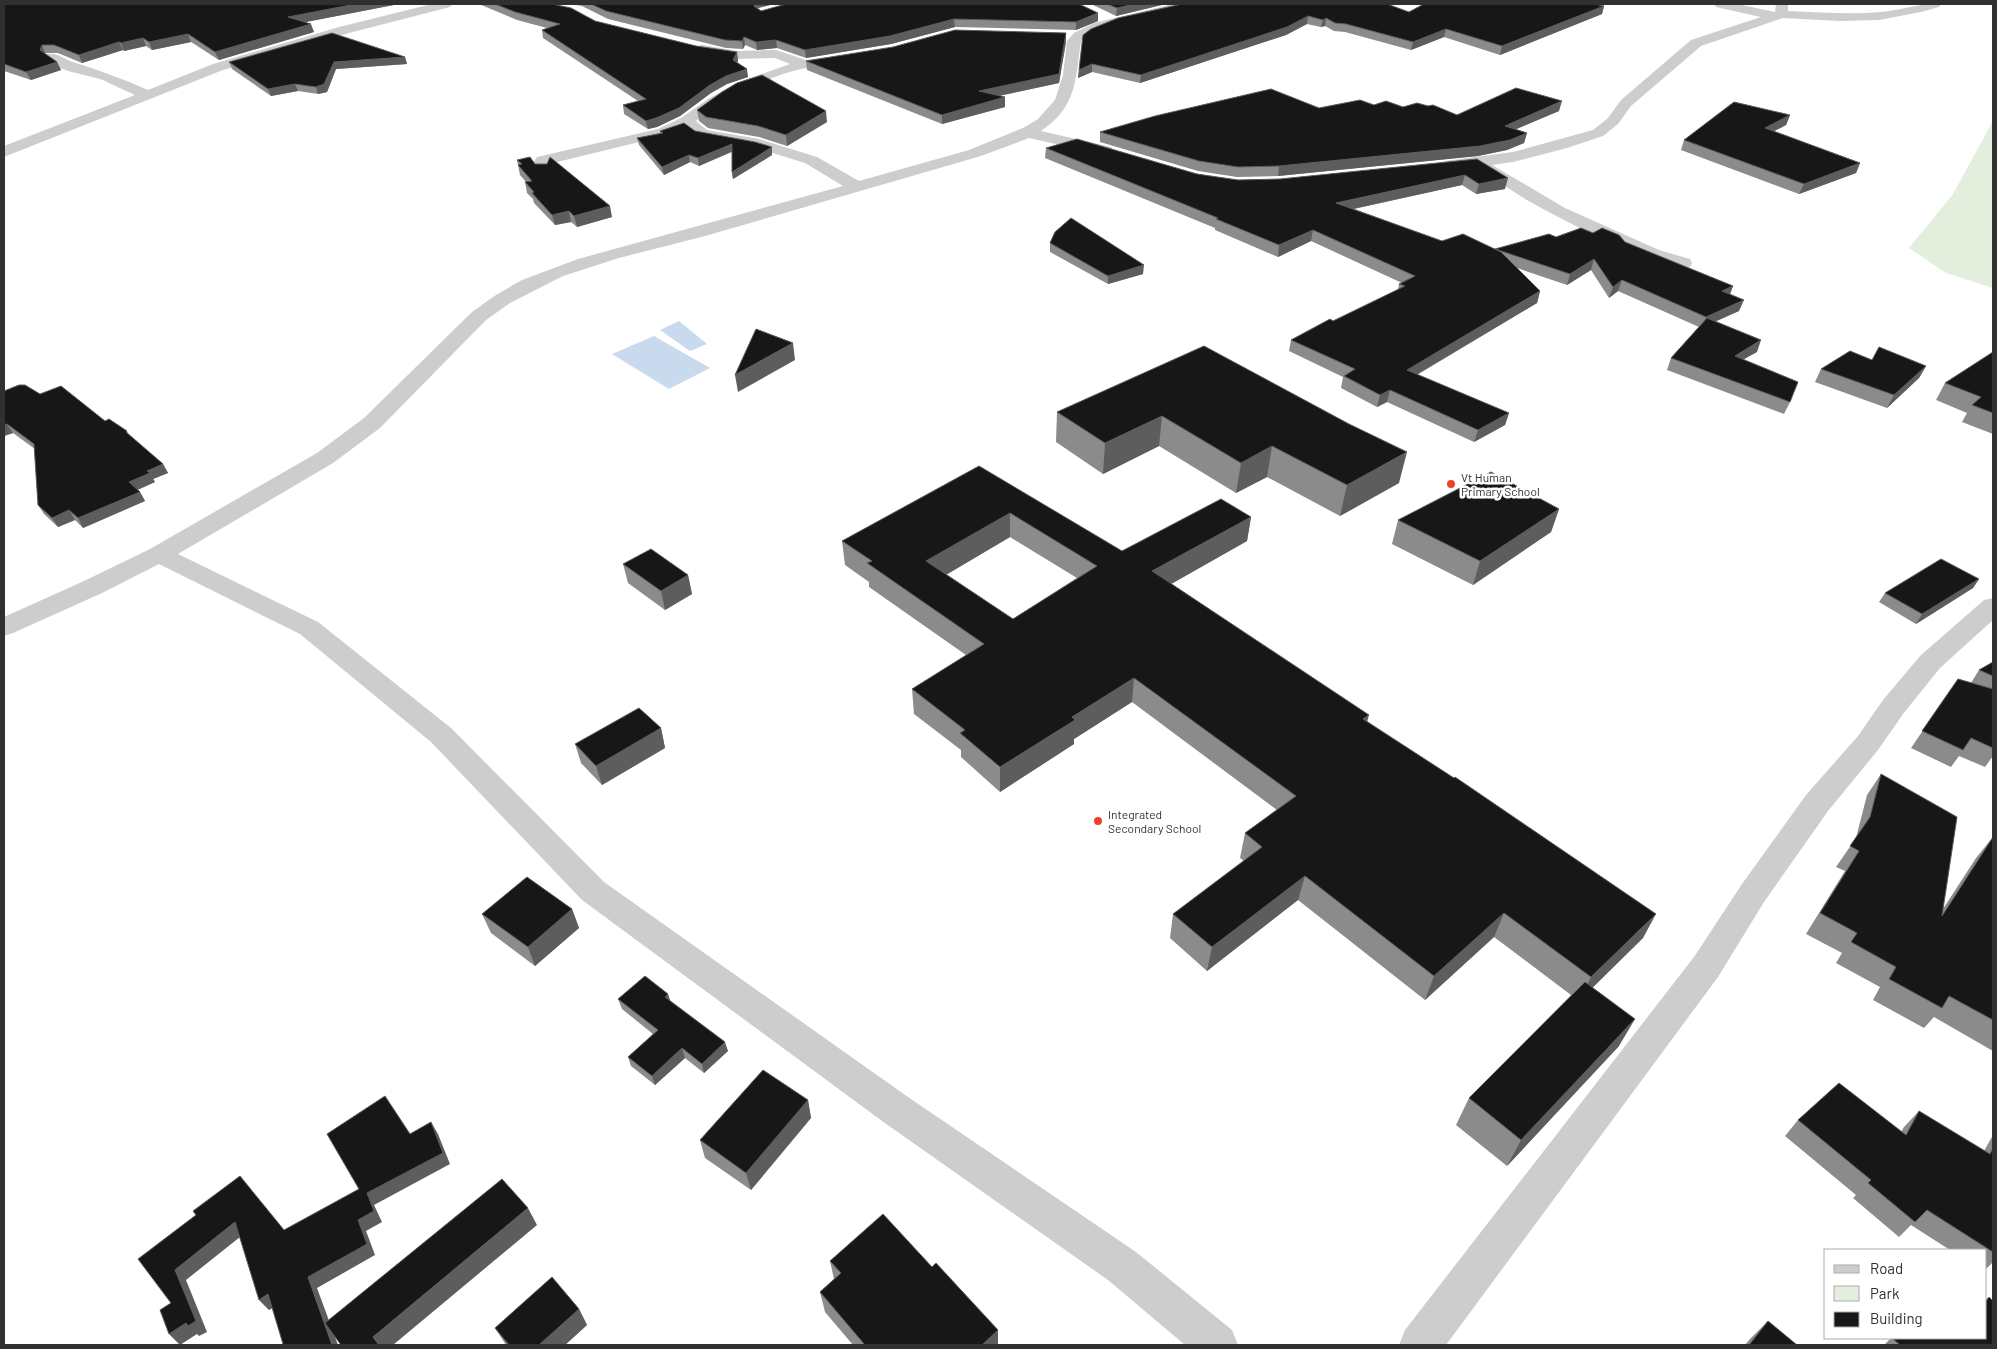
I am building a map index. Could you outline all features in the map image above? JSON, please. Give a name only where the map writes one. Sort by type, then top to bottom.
[{"type":"street","points":[[4,152],[145,94],[247,58],[344,30],[446,4]]},
{"type":"street","points":[[4,627],[93,587],[159,554],[317,462],[372,423],[492,305],[528,284],[592,261],[975,153],[1030,132],[1050,116],[1060,104],[1068,87],[1074,40],[1088,29],[1188,4]]},
{"type":"street","points":[[1720,4],[1780,11],[1860,16],[1901,13],[1935,4]]},
{"type":"street","points":[[1429,168],[1478,163],[1551,148],[1598,132],[1613,121],[1626,103],[1696,43],[1780,11]]},
{"type":"street","points":[[1100,15],[1114,22]]},
{"type":"street","points":[[1063,34],[1079,36]]},
{"type":"street","points":[[766,40],[776,48],[776,54]]},
{"type":"street","points":[[690,46],[726,54],[757,56],[776,54],[805,64]]},
{"type":"street","points":[[52,57],[65,64],[107,77],[145,94]]},
{"type":"street","points":[[543,169],[540,164],[544,160],[663,132],[686,121],[717,98],[733,89],[805,64],[853,57]]},
{"type":"street","points":[[686,121],[702,134]]},
{"type":"street","points":[[663,132],[702,134],[759,144],[810,160],[855,186]]},
{"type":"street","points":[[1030,132],[1073,141],[1121,155]]},
{"type":"street","points":[[1478,163],[1559,212],[1653,254],[1684,263]]},
{"type":"street","points":[[159,554],[309,628],[441,735],[593,891],[895,1109],[1122,1266],[1217,1345]]},
{"type":"street","points":[[1420,1345],[1706,967],[1753,893],[1817,803],[1868,743],[1930,662],[1993,606]]},
{"type":"green space","points":[[1993,121],[1993,288],[1946,273],[1909,248],[1953,194]]},
{"type":"water","points":[[679,321],[707,344],[690,351],[660,330]]},
{"type":"water","points":[[654,336],[710,368],[669,389],[612,354]]},
{"type":"building","points":[[4,4],[356,4],[288,17],[311,24],[215,52],[188,34],[149,42],[143,38],[119,42],[79,55],[54,45],[42,45],[40,50],[57,62],[26,72],[4,64]]},
{"type":"building","points":[[495,4],[552,4],[571,8],[595,21],[696,46],[737,52],[733,60],[747,69],[726,76],[710,85],[679,108],[646,121],[623,105],[646,99],[542,30],[560,24],[515,12]]},
{"type":"building","points":[[591,4],[755,4],[754,6],[761,11],[786,4],[1079,4],[1098,13],[1076,22],[954,19],[890,36],[805,50],[776,40],[756,42],[744,37],[742,41],[725,40],[606,11]]},
{"type":"building","points":[[1107,4],[1135,4],[1117,8]]},
{"type":"building","points":[[1182,4],[1387,4],[1409,12],[1424,4],[1594,4],[1604,6],[1502,46],[1446,29],[1413,42],[1346,24],[1335,23],[1326,18],[1323,20],[1308,16],[1287,27],[1141,75],[1092,64],[1079,70],[1083,35],[1091,29],[1118,18]]},
{"type":"building","points":[[955,30],[1066,33],[1059,74],[979,91],[1005,97],[942,115],[806,61],[893,47]]},
{"type":"building","points":[[332,33],[405,57],[334,62],[324,84],[316,87],[295,84],[268,89],[229,62]]},
{"type":"building","points":[[762,75],[826,111],[786,135],[758,126],[706,117],[697,110],[737,83]]},
{"type":"building","points":[[1516,88],[1562,101],[1505,126],[1527,133],[1510,140],[1480,146],[1279,166],[1238,167],[1199,161],[1100,132],[1155,116],[1271,89],[1319,108],[1360,100],[1374,105],[1386,101],[1403,107],[1417,103],[1428,106],[1433,105],[1457,115]]},
{"type":"building","points":[[1734,102],[1790,115],[1765,128],[1860,163],[1804,184],[1684,140]]},
{"type":"building","points":[[684,123],[695,131],[772,147],[732,172],[732,144],[698,158],[689,155],[662,167],[637,138],[663,133],[660,131]]},
{"type":"building","points":[[1077,139],[1197,174],[1238,180],[1280,179],[1477,159],[1508,178],[1479,184],[1465,175],[1336,203],[1442,241],[1463,234],[1501,252],[1540,291],[1407,370],[1509,413],[1478,430],[1390,390],[1380,395],[1344,376],[1355,369],[1291,340],[1330,319],[1333,321],[1405,286],[1399,284],[1415,276],[1313,230],[1279,245],[1046,148]]},
{"type":"building","points":[[530,157],[535,164],[547,164],[550,157],[610,206],[574,216],[569,211],[552,215],[532,193],[534,192],[525,182],[532,181],[518,165],[522,164],[517,160]]},
{"type":"building","points":[[1071,218],[1144,265],[1108,276],[1050,243],[1055,232]]},
{"type":"building","points":[[1581,228],[1593,233],[1602,228],[1619,235],[1625,242],[1733,286],[1722,291],[1744,300],[1706,317],[1622,280],[1613,287],[1594,259],[1570,274],[1495,249],[1549,234],[1556,237]]},
{"type":"building","points":[[1707,318],[1761,340],[1735,356],[1798,382],[1790,402],[1671,358]]},
{"type":"building","points":[[756,329],[793,343],[735,375]]},
{"type":"building","points":[[1204,346],[1349,424],[1407,452],[1347,485],[1272,446],[1241,463],[1162,416],[1105,443],[1057,412]]},
{"type":"building","points":[[1879,347],[1926,366],[1894,395],[1821,369],[1850,351],[1872,360]]},
{"type":"building","points":[[1993,352],[1993,413],[1972,405],[1981,397],[1945,383]]},
{"type":"building","points":[[19,385],[25,385],[40,394],[61,386],[105,421],[109,419],[127,431],[163,464],[147,471],[150,473],[129,482],[140,492],[78,518],[69,510],[52,518],[38,505],[34,444],[7,424],[4,425],[4,391]]},
{"type":"building","points":[[979,466],[1122,551],[1221,499],[1251,517],[1152,571],[1369,715],[1363,719],[1455,777],[1656,914],[1591,977],[1504,913],[1434,976],[1305,876],[1212,947],[1173,914],[1262,847],[1245,833],[1296,796],[1134,678],[1072,717],[1075,720],[1000,767],[960,733],[965,730],[912,689],[984,644],[867,563],[872,561],[842,541]],"holes":[[[1010,513],[1097,566],[1013,619],[926,561]]]},
{"type":"building","points":[[1491,472],[1559,509],[1480,561],[1398,520]]},
{"type":"building","points":[[651,549],[688,575],[661,591],[623,564]]},
{"type":"building","points":[[1941,559],[1979,579],[1922,614],[1885,593]]},
{"type":"building","points":[[1993,662],[1993,676],[1979,670]]},
{"type":"building","points":[[1958,679],[1993,689],[1993,748],[1971,738],[1963,750],[1922,731]]},
{"type":"building","points":[[639,708],[661,728],[596,766],[575,744]]},
{"type":"building","points":[[1881,774],[1957,817],[1942,916],[1993,837],[1993,1020],[1949,996],[1942,1008],[1889,979],[1896,967],[1851,942],[1857,933],[1820,913],[1859,851],[1850,846],[1870,817]]},
{"type":"building","points":[[527,877],[572,909],[528,947],[482,914]]},
{"type":"building","points":[[645,976],[668,994],[665,997],[725,1042],[702,1064],[682,1048],[652,1076],[628,1057],[658,1030],[618,999]]},
{"type":"building","points":[[1585,982],[1635,1019],[1521,1140],[1469,1098]]},
{"type":"building","points":[[763,1070],[808,1100],[746,1173],[700,1140]]},
{"type":"building","points":[[1839,1083],[1906,1135],[1919,1111],[1990,1154],[1993,1148],[1993,1252],[1927,1210],[1915,1222],[1868,1183],[1871,1180],[1798,1120]]},
{"type":"building","points":[[385,1096],[410,1134],[431,1122],[443,1153],[367,1193],[374,1211],[358,1220],[367,1244],[308,1277],[332,1345],[281,1345],[283,1344],[268,1294],[259,1300],[235,1222],[175,1270],[196,1321],[188,1326],[186,1323],[169,1334],[160,1310],[171,1303],[138,1259],[196,1215],[193,1211],[240,1176],[284,1230],[359,1189],[327,1134]]},
{"type":"building","points":[[502,1179],[528,1208],[373,1337],[379,1345],[341,1345],[325,1323]]},
{"type":"building","points":[[883,1214],[932,1267],[936,1263],[998,1330],[982,1345],[865,1345],[820,1292],[841,1273],[830,1261]]},
{"type":"building","points":[[552,1277],[579,1309],[539,1345],[509,1345],[495,1328]]},
{"type":"building","points":[[1989,1297],[1993,1301],[1993,1345],[1900,1345],[1893,1339],[1987,1339],[1987,1300]]},
{"type":"building","points":[[1768,1321],[1797,1345],[1749,1345]]},
{"type":"place","name":"Vt Human Primary School","points":[[1451,484]]},
{"type":"place","name":"Integrated Secondary School","points":[[1098,821]]}]
